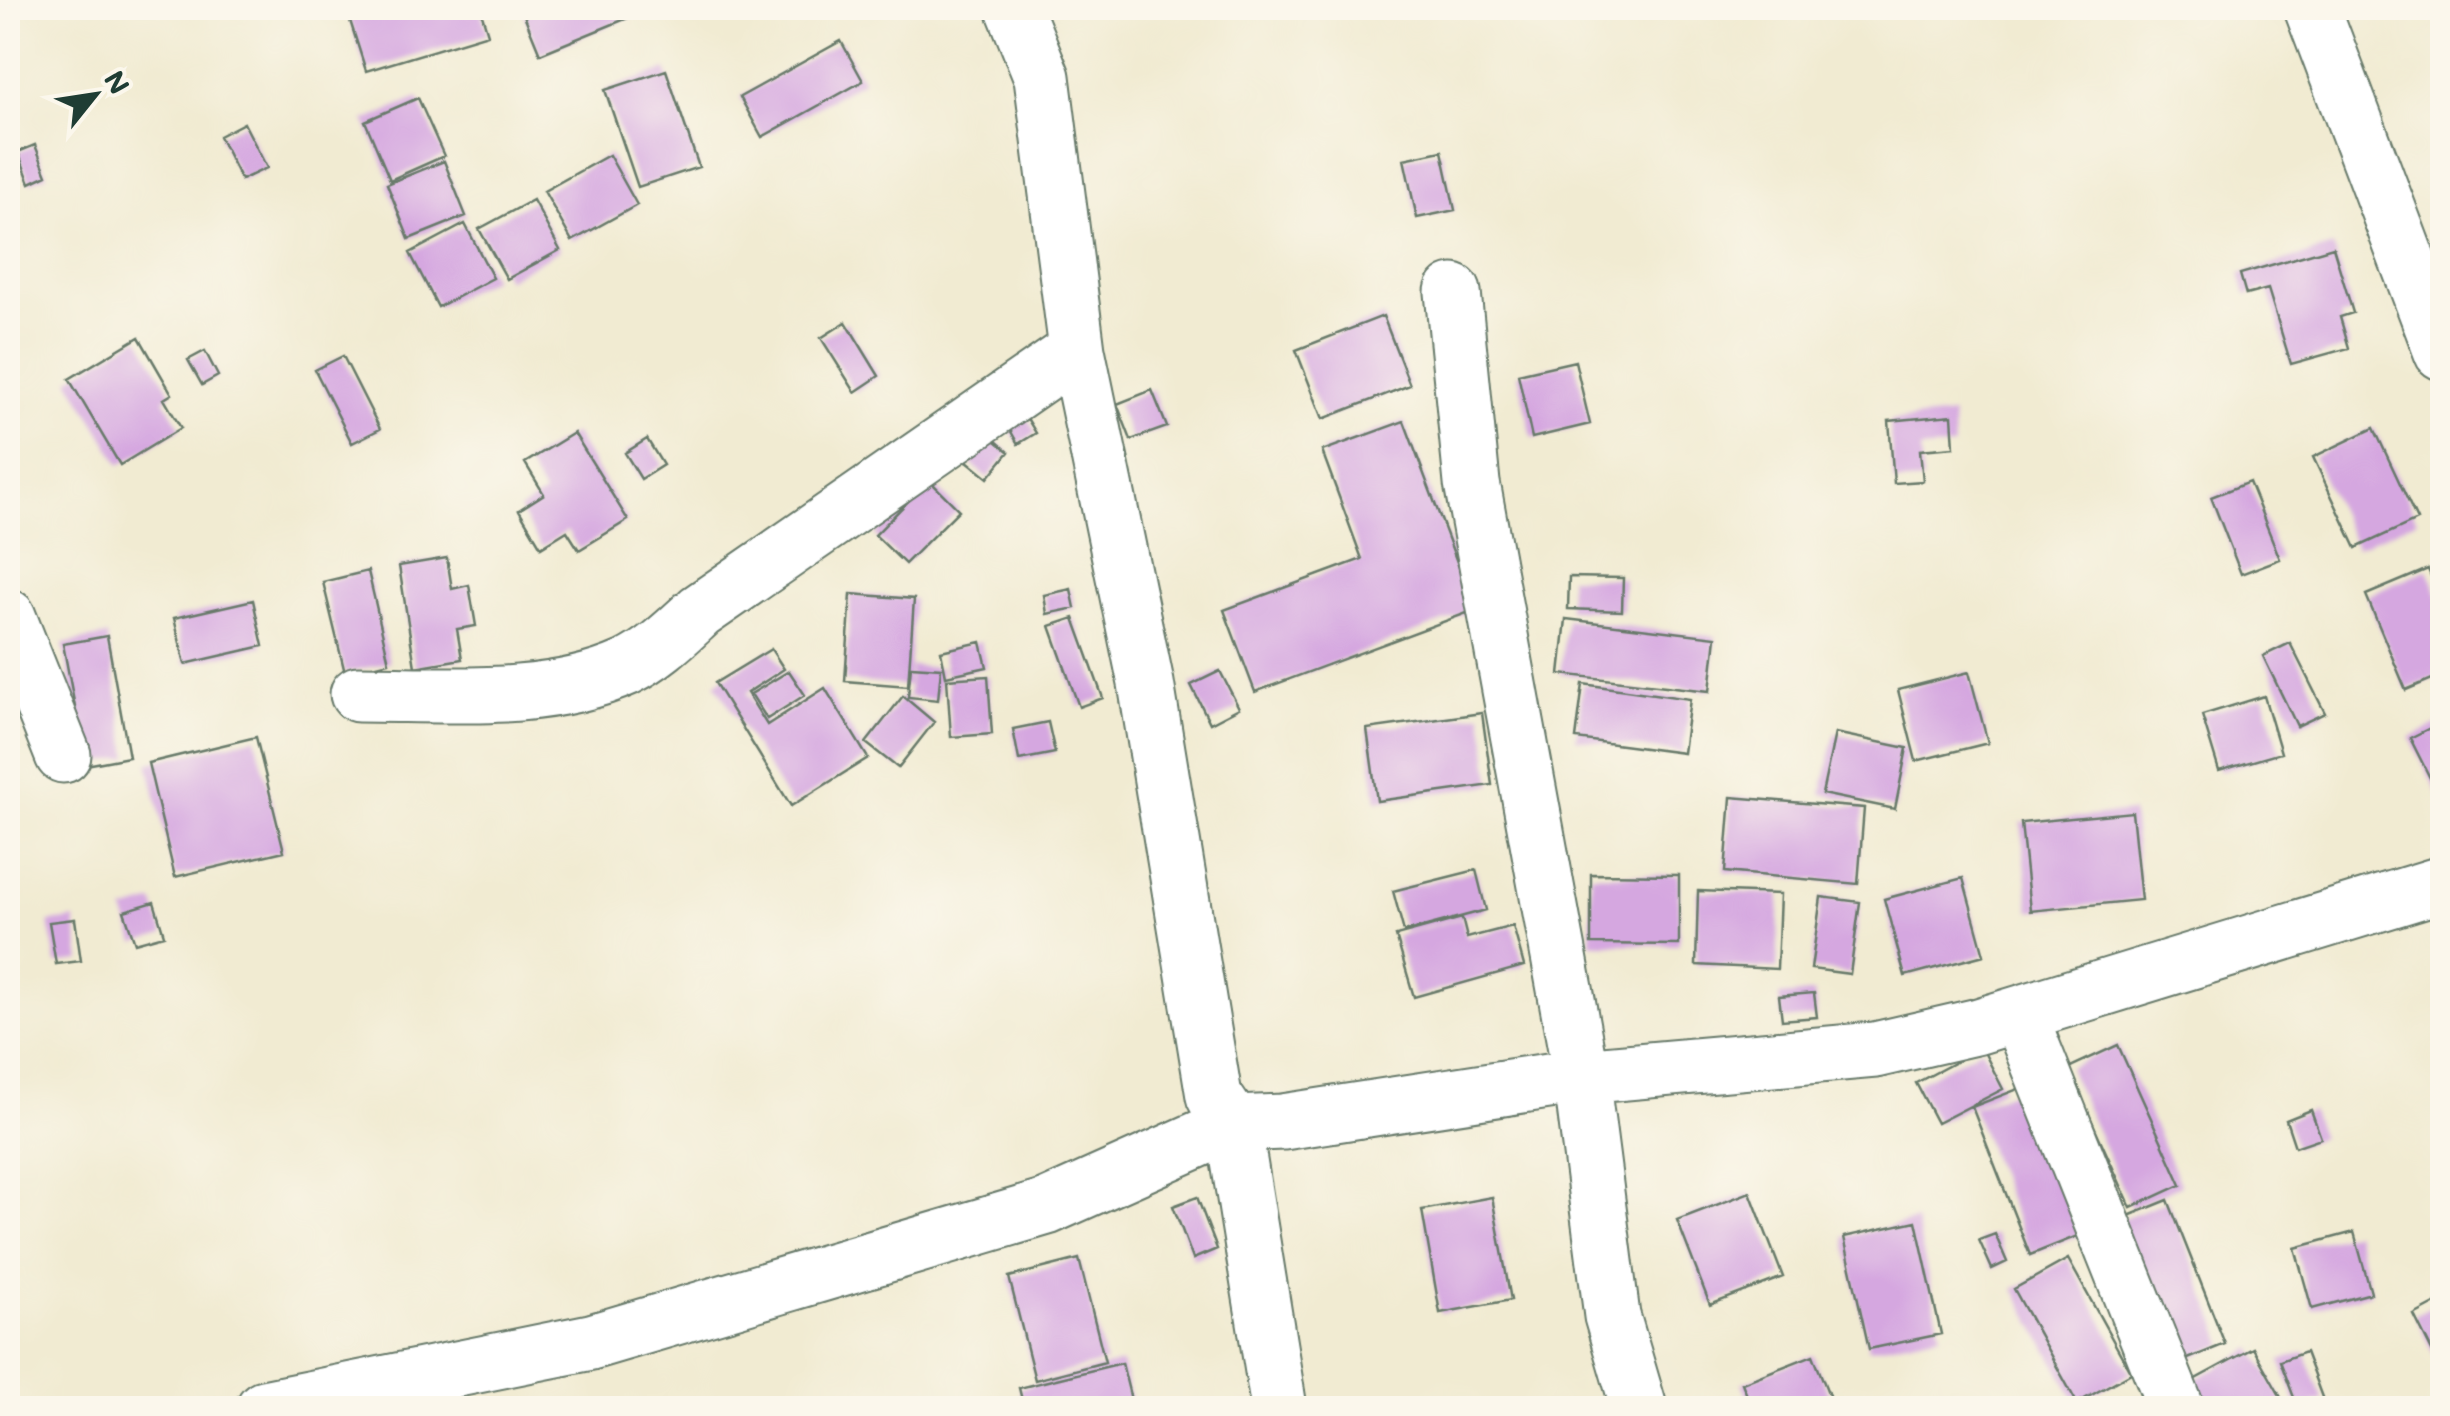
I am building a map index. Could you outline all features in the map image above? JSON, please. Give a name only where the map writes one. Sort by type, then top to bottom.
[{"type":"street","points":[[1014,8],[1042,77],[1078,350],[1146,683],[1214,1096],[1233,1124],[1279,1408]]},
{"type":"street","points":[[2312,8],[2442,352]]},
{"type":"street","points":[[1453,292],[1472,483],[1580,1076],[1612,1316],[1639,1408]]},
{"type":"street","points":[[358,694],[497,694],[578,682],[625,668],[656,651],[700,611],[1078,350]]},
{"type":"street","points":[[8,618],[63,755]]},
{"type":"street","points":[[264,1408],[591,1342],[1047,1207],[1233,1124],[1283,1122],[1580,1076],[1875,1050],[2019,1014],[2442,884]]},
{"type":"street","points":[[2019,1014],[2176,1408]]},
{"type":"building","points":[[346,8],[480,8],[488,34],[366,71]]},
{"type":"building","points":[[542,8],[652,8],[540,54],[524,15]]},
{"type":"building","points":[[841,41],[863,81],[762,137],[740,97]]},
{"type":"building","points":[[666,70],[699,167],[638,187],[605,90]]},
{"type":"building","points":[[418,98],[444,156],[390,180],[365,121]]},
{"type":"building","points":[[244,123],[267,168],[241,180],[219,136]]},
{"type":"building","points":[[35,145],[47,175],[30,183],[18,152]]},
{"type":"building","points":[[1442,151],[1455,210],[1417,218],[1404,159]]},
{"type":"building","points":[[609,155],[637,205],[572,241],[544,191]]},
{"type":"building","points":[[444,161],[466,216],[409,239],[387,184]]},
{"type":"building","points":[[533,200],[560,250],[507,279],[479,229]]},
{"type":"building","points":[[465,224],[493,278],[438,307],[410,253]]},
{"type":"building","points":[[2333,247],[2353,313],[2340,317],[2349,348],[2291,364],[2268,289],[2246,295],[2240,274]]},
{"type":"building","points":[[1383,316],[1410,385],[1323,419],[1296,350]]},
{"type":"building","points":[[846,322],[879,376],[855,392],[821,338]]},
{"type":"building","points":[[139,337],[172,394],[164,399],[181,428],[120,465],[69,379]]},
{"type":"building","points":[[205,351],[218,376],[202,385],[188,360]]},
{"type":"building","points":[[343,356],[380,429],[352,443],[315,370]]},
{"type":"building","points":[[1575,361],[1590,424],[1532,438],[1518,374]]},
{"type":"building","points":[[1152,390],[1167,427],[1131,440],[1117,404]]},
{"type":"building","points":[[1016,400],[1036,433],[1018,444],[999,410]]},
{"type":"building","points":[[1952,415],[1954,447],[1920,450],[1923,481],[1894,483],[1889,421]]},
{"type":"building","points":[[1404,421],[1475,610],[1255,692],[1224,610],[1362,559],[1322,451]]},
{"type":"building","points":[[2374,428],[2417,520],[2356,548],[2313,457]]},
{"type":"building","points":[[983,430],[1009,452],[988,478],[961,456]]},
{"type":"building","points":[[574,433],[628,520],[579,550],[567,531],[541,547],[519,510],[544,494],[525,463]]},
{"type":"building","points":[[647,439],[663,465],[641,479],[625,453]]},
{"type":"building","points":[[929,480],[959,510],[905,564],[875,535]]},
{"type":"building","points":[[2249,482],[2280,559],[2241,574],[2211,497]]},
{"type":"building","points":[[447,558],[452,589],[469,585],[476,626],[457,629],[462,659],[415,667],[399,566]]},
{"type":"building","points":[[2428,569],[2442,603],[2442,675],[2406,690],[2366,595]]},
{"type":"building","points":[[368,571],[389,662],[345,673],[323,582]]},
{"type":"building","points":[[1569,577],[1623,578],[1622,611],[1568,609]]},
{"type":"building","points":[[1071,589],[1075,608],[1047,614],[1044,595]]},
{"type":"building","points":[[851,594],[914,599],[908,686],[845,681]]},
{"type":"building","points":[[253,600],[263,646],[185,664],[174,618]]},
{"type":"building","points":[[1074,618],[1103,698],[1079,707],[1050,626]]},
{"type":"building","points":[[1566,619],[1716,637],[1710,691],[1560,674]]},
{"type":"building","points":[[107,636],[129,757],[86,765],[63,644]]},
{"type":"building","points":[[981,642],[987,667],[946,676],[941,651]]},
{"type":"building","points":[[2290,643],[2325,713],[2297,726],[2263,656]]},
{"type":"building","points":[[771,649],[784,669],[747,693],[767,725],[825,688],[868,758],[791,806],[715,683]]},
{"type":"building","points":[[911,666],[941,668],[938,700],[908,697]]},
{"type":"building","points":[[789,671],[805,695],[767,719],[751,694]]},
{"type":"building","points":[[1220,671],[1239,708],[1210,723],[1191,685]]},
{"type":"building","points":[[1969,672],[1988,743],[1916,761],[1898,690]]},
{"type":"building","points":[[988,676],[992,734],[951,737],[947,679]]},
{"type":"building","points":[[1583,684],[1690,699],[1683,753],[1576,739]]},
{"type":"building","points":[[903,696],[934,722],[898,768],[866,743]]},
{"type":"building","points":[[2264,696],[2281,753],[2219,771],[2202,715]]},
{"type":"building","points":[[1482,713],[1492,785],[1377,801],[1367,729]]},
{"type":"building","points":[[1048,722],[1055,753],[1019,760],[1013,729]]},
{"type":"building","points":[[2442,722],[2442,802],[2410,738]]},
{"type":"building","points":[[1835,733],[1907,748],[1895,809],[1822,794]]},
{"type":"building","points":[[256,737],[284,851],[175,877],[148,763]]},
{"type":"building","points":[[1731,797],[1864,808],[1858,884],[1725,872]]},
{"type":"building","points":[[2132,812],[2141,900],[2030,911],[2021,823]]},
{"type":"building","points":[[1476,870],[1486,910],[1404,932],[1393,891]]},
{"type":"building","points":[[1591,874],[1679,875],[1679,945],[1591,944]]},
{"type":"building","points":[[1963,878],[1984,955],[1905,976],[1884,899]]},
{"type":"building","points":[[1698,891],[1780,894],[1777,969],[1696,965]]},
{"type":"building","points":[[1821,897],[1860,902],[1850,974],[1811,969]]},
{"type":"building","points":[[154,902],[164,935],[135,943],[124,911]]},
{"type":"building","points":[[1462,918],[1467,938],[1513,926],[1524,966],[1414,997],[1396,936]]},
{"type":"building","points":[[75,919],[81,961],[56,964],[49,922]]},
{"type":"building","points":[[1814,993],[1817,1017],[1782,1020],[1779,996]]},
{"type":"building","points":[[2118,1045],[2181,1185],[2131,1208],[2068,1068]]},
{"type":"building","points":[[1982,1048],[2003,1089],[1937,1123],[1916,1083]]},
{"type":"building","points":[[2023,1087],[2080,1235],[2030,1255],[1972,1107]]},
{"type":"building","points":[[2311,1110],[2321,1138],[2295,1147],[2286,1120]]},
{"type":"building","points":[[1750,1192],[1783,1277],[1710,1305],[1677,1220]]},
{"type":"building","points":[[1197,1197],[1217,1249],[1193,1259],[1173,1206]]},
{"type":"building","points":[[1492,1197],[1511,1300],[1440,1313],[1422,1210]]},
{"type":"building","points":[[2168,1200],[2225,1344],[2173,1365],[2116,1221]]},
{"type":"building","points":[[1916,1221],[1941,1334],[1869,1349],[1844,1237]]},
{"type":"building","points":[[2354,1232],[2371,1293],[2312,1309],[2295,1248]]},
{"type":"building","points":[[1995,1234],[2007,1262],[1992,1269],[1979,1240]]},
{"type":"building","points":[[1079,1259],[1105,1362],[1035,1380],[1009,1277]]},
{"type":"building","points":[[2068,1259],[2131,1373],[2077,1403],[2014,1289]]},
{"type":"building","points":[[2442,1300],[2442,1371],[2414,1315]]},
{"type":"building","points":[[2253,1348],[2287,1408],[2204,1408],[2190,1382]]},
{"type":"building","points":[[2305,1352],[2323,1400],[2298,1408],[2280,1361]]},
{"type":"building","points":[[1813,1355],[1834,1408],[1752,1408],[1742,1383]]},
{"type":"building","points":[[1122,1363],[1133,1408],[1024,1408],[1019,1388]]}]
